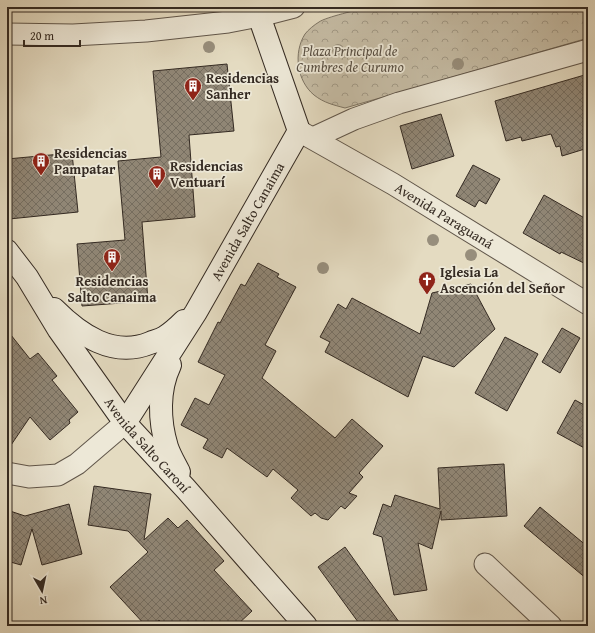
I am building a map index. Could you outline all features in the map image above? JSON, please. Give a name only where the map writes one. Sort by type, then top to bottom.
[{"type":"main road","points":[[258,12],[306,134]]},
{"type":"main road","name":"Avenida Salto Canaima","points":[[125,423],[196,312],[306,134]]},
{"type":"main road","name":"Avenida Salto Caroní","points":[[7,251],[27,277],[59,330],[125,423],[186,489],[306,626]]},
{"type":"main road","points":[[27,277],[70,324],[103,345],[123,348],[141,347],[164,338],[196,312]]},
{"type":"main road","points":[[186,489],[167,447],[161,418],[162,394],[167,370],[196,312]]},
{"type":"street","points":[[7,34],[73,35],[132,32],[228,22],[258,12],[294,7]]},
{"type":"street","points":[[306,134],[400,103],[588,50]]},
{"type":"street","name":"Avenida Paraguaná","points":[[306,134],[393,184],[588,304]]},
{"type":"street","points":[[7,473],[29,477],[58,474],[77,464],[99,447],[125,423]]},
{"type":"street","points":[[485,564],[551,626]]},
{"type":"green space","name":"Plaza Principal de Cumbres de Curumo","points":[[368,7],[588,7],[588,38],[345,108],[325,102],[308,89],[301,75],[298,58],[301,42],[308,31],[323,20]]},
{"type":"building","points":[[227,64],[234,131],[189,135],[195,217],[142,222],[148,301],[82,306],[77,244],[125,240],[118,161],[161,157],[153,71]]},
{"type":"building","points":[[588,74],[588,148],[562,156],[560,146],[556,147],[551,134],[522,141],[521,137],[506,141],[495,101]]},
{"type":"building","points":[[441,114],[454,156],[412,169],[400,126]]},
{"type":"building","name":"Residencias Pampatar","points":[[72,153],[78,212],[9,219],[7,159]]},
{"type":"building","points":[[473,165],[500,179],[486,204],[479,200],[475,207],[456,196]]},
{"type":"building","points":[[544,195],[588,220],[588,265],[561,252],[560,254],[523,233]]},
{"type":"building","points":[[258,263],[279,274],[277,277],[296,287],[265,345],[276,351],[262,378],[335,438],[352,419],[383,446],[359,473],[363,477],[349,493],[357,496],[345,509],[341,506],[328,520],[321,518],[315,513],[311,516],[291,498],[298,490],[273,469],[267,477],[227,448],[222,458],[203,448],[208,439],[181,425],[195,398],[209,405],[225,375],[198,362],[218,322],[220,323],[241,284],[245,286]]},
{"type":"building","points":[[471,284],[495,329],[454,367],[423,356],[408,397],[325,352],[330,342],[320,337],[338,304],[346,309],[352,298],[420,334],[432,293]]},
{"type":"building","points":[[562,328],[580,338],[560,373],[542,362]]},
{"type":"building","points":[[7,330],[30,359],[38,353],[57,376],[52,380],[78,412],[69,420],[70,423],[50,440],[30,417],[7,451]]},
{"type":"building","points":[[505,337],[538,354],[507,411],[475,393]]},
{"type":"building","points":[[575,400],[588,407],[588,450],[557,433]]},
{"type":"building","points":[[504,464],[507,516],[441,520],[441,511],[432,549],[418,543],[427,590],[394,595],[382,537],[373,534],[383,504],[391,507],[395,495],[440,509],[438,468]]},
{"type":"building","points":[[94,486],[151,494],[144,540],[168,518],[178,528],[187,520],[224,561],[214,570],[252,611],[236,626],[165,626],[159,620],[152,626],[146,626],[110,587],[148,552],[128,531],[88,525]]},
{"type":"building","points":[[69,504],[82,554],[42,565],[32,529],[21,565],[7,561],[7,510],[25,516]]},
{"type":"building","points":[[540,507],[588,547],[588,580],[524,526]]},
{"type":"building","points":[[345,547],[402,626],[361,626],[318,567]]},
{"type":"place","name":"Residencias Sanher","points":[[193,101]]},
{"type":"place","name":"Residencias Pampatar","points":[[41,176]]},
{"type":"place","name":"Residencias Ventuarí","points":[[157,189]]},
{"type":"place","name":"Residencias Salto Canaima","points":[[112,272]]},
{"type":"place","name":"Iglesia La Ascención del Señor","points":[[427,295]]}]
